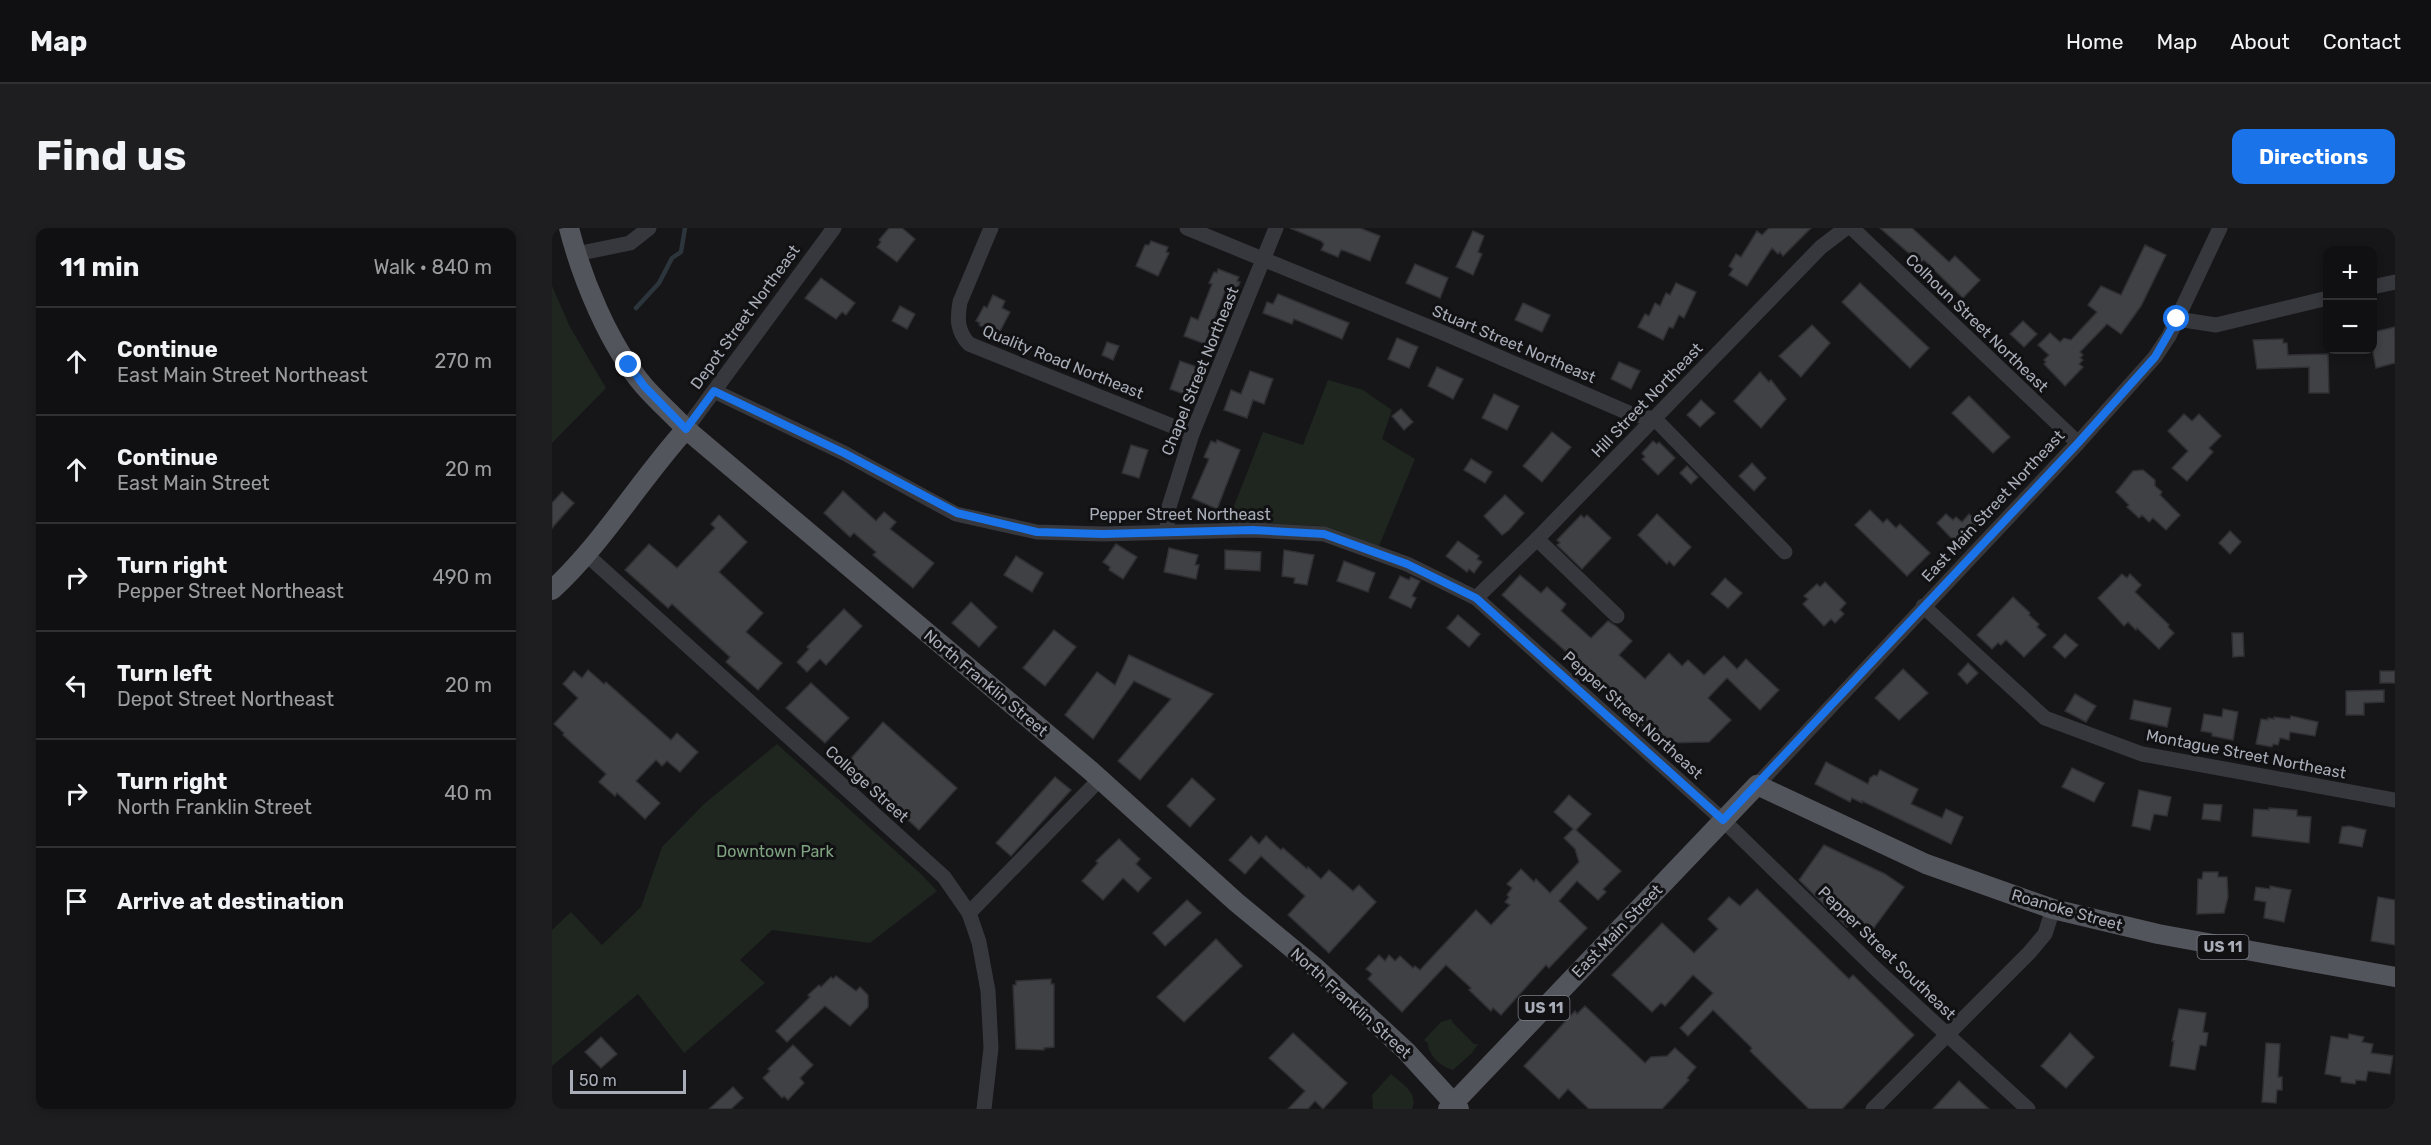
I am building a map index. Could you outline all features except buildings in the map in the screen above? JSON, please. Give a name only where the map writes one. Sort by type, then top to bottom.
[{"type":"main road","name":"North Franklin Street","points":[[569,228],[576,254],[605,322],[629,365],[644,386],[686,429],[1100,779],[1236,902],[1317,969],[1406,1051],[1454,1107]]},
{"type":"main road","points":[[552,590],[587,555],[656,462],[686,429]]},
{"type":"main road","name":"East Main Street","points":[[1454,1107],[1757,785]]},
{"type":"main road","name":"Roanoke Street","points":[[1757,785],[1926,864],[2053,909],[2170,937],[2395,976]]},
{"type":"street","points":[[576,254],[630,243],[649,228]]},
{"type":"street","name":"Depot Street Northeast","points":[[686,429],[834,228]]},
{"type":"street","name":"Quality Road Northeast","points":[[990,228],[960,302],[958,314],[960,334],[969,344],[1192,434]]},
{"type":"street","name":"Stuart Street Northeast","points":[[1187,228],[1265,258],[1631,414],[1655,418]]},
{"type":"street","name":"Chapel Street Northeast","points":[[1167,531],[1168,510],[1192,434],[1276,228]]},
{"type":"street","name":"Hill Street Northeast","points":[[1476,598],[1537,539],[1821,247],[1846,228]]},
{"type":"street","name":"Colhoun Street Northeast","points":[[1852,228],[2078,443]]},
{"type":"street","name":"East Main Street Northeast","points":[[1757,785],[2078,443],[2155,357],[2177,319],[2220,228]]},
{"type":"street","points":[[2377,286],[2395,282]]},
{"type":"street","points":[[2177,319],[2216,325],[2323,299]]},
{"type":"street","name":"Pepper Street Northeast","points":[[714,391],[844,453],[957,513],[1037,532],[1103,534],[1252,530],[1324,534],[1407,564],[1476,598],[1723,820]]},
{"type":"street","points":[[1655,418],[1785,552]]},
{"type":"street","points":[[1537,539],[1617,616]]},
{"type":"street","name":"College Street","points":[[587,555],[944,877],[969,913],[979,942],[989,1000],[991,1048],[984,1109]]},
{"type":"street","name":"Montague Street Northeast","points":[[1923,606],[2045,718],[2142,754],[2395,800]]},
{"type":"street","points":[[969,913],[1100,779]]},
{"type":"street","name":"Pepper Street Southeast","points":[[1723,820],[1946,1035],[2028,1109]]},
{"type":"street","points":[[1873,1109],[2030,953],[2045,934],[2053,909]]},
{"type":"green space","points":[[552,286],[570,327],[606,388],[552,443]]},
{"type":"green space","points":[[1328,380],[1363,390],[1392,410],[1382,439],[1415,459],[1379,546],[1320,526],[1227,524],[1263,432],[1303,445]]},
{"type":"green space","name":"Downtown Park","points":[[777,744],[937,891],[870,943],[772,930],[740,960],[765,983],[684,1053],[638,994],[552,1066],[552,930],[571,912],[602,945],[641,907],[662,847],[704,804]]},
{"type":"green space","points":[[1451,1019],[1474,1044],[1478,1044],[1472,1053],[1453,1070],[1436,1060],[1430,1052],[1428,1043],[1424,1040],[1441,1022]]},
{"type":"green space","points":[[1391,1074],[1411,1094],[1414,1103],[1412,1109],[1373,1109],[1372,1095]]},
{"type":"waterway","points":[[636,308],[659,283],[672,258],[681,252],[685,228]]},
{"type":"route","points":[[629,365],[644,386],[686,429],[714,391],[844,453],[957,513],[1037,532],[1103,534],[1252,530],[1324,534],[1407,564],[1476,598],[1723,820],[2078,443],[2155,357],[2177,319]]}]
